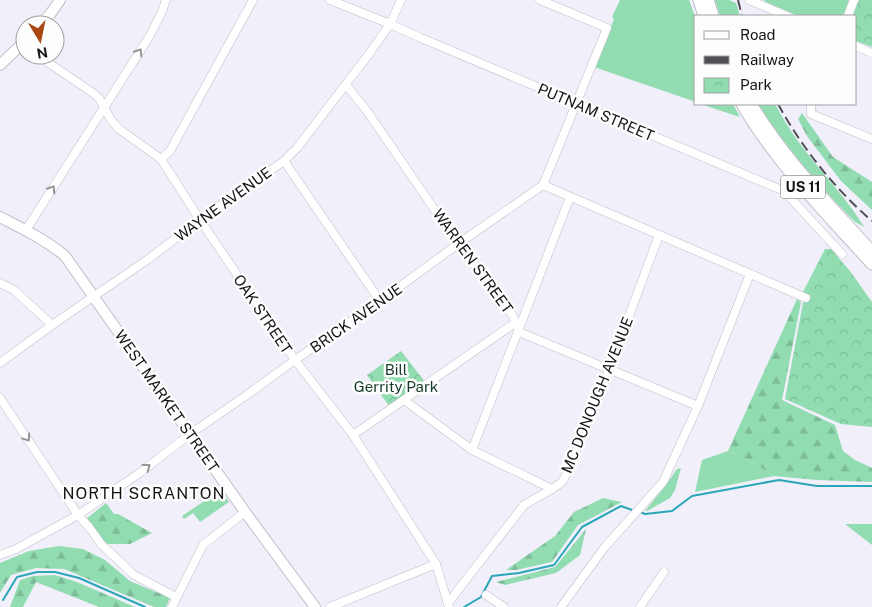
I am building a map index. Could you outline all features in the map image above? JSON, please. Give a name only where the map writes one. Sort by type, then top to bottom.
[{"type":"highway","points":[[699,0],[704,15]]},
{"type":"highway","points":[[708,0],[713,15]]},
{"type":"highway","name":"US 11","points":[[743,105],[760,133],[786,167],[872,264]]},
{"type":"highway","name":"US 11","points":[[753,105],[792,162],[872,252]]},
{"type":"main road","points":[[49,15],[60,0]]},
{"type":"main road","points":[[0,65],[15,52]]},
{"type":"main road","name":"WEST MARKET STREET","points":[[0,217],[54,246],[65,256],[245,512],[315,607]]},
{"type":"street","points":[[26,230],[149,37],[166,0]]},
{"type":"street","points":[[161,159],[170,151],[253,0]]},
{"type":"street","name":"PUTNAM STREET","points":[[330,0],[784,191],[842,254]]},
{"type":"street","name":"WAYNE AVENUE","points":[[0,363],[284,161],[297,148],[390,24],[401,0]]},
{"type":"street","points":[[540,0],[607,28],[543,185],[806,298]]},
{"type":"street","points":[[561,9],[565,0]]},
{"type":"street","points":[[749,0],[784,15]]},
{"type":"street","points":[[848,15],[854,0]]},
{"type":"street","points":[[857,46],[872,53]]},
{"type":"street","name":"OAK STREET","points":[[52,65],[93,92],[119,129],[161,159],[295,360],[353,435],[436,564],[448,605]]},
{"type":"street","name":"WARREN STREET","points":[[346,84],[367,111],[458,244],[513,316],[519,332],[698,406]]},
{"type":"street","points":[[810,105],[811,114],[872,139]]},
{"type":"street","points":[[284,161],[380,301]]},
{"type":"street","name":"BRICK AVENUE","points":[[0,555],[16,549],[78,515],[543,185]]},
{"type":"street","points":[[472,450],[570,197]]},
{"type":"street","name":"MC DONOUGH AVENUE","points":[[448,605],[524,505],[561,484],[565,477],[609,370],[659,235]]},
{"type":"street","points":[[561,607],[604,548],[663,482],[698,406],[750,274]]},
{"type":"street","points":[[0,283],[14,290],[52,325]]},
{"type":"street","points":[[353,435],[515,323]]},
{"type":"street","points":[[0,398],[78,515],[90,527],[101,544],[134,575],[176,598]]},
{"type":"street","points":[[404,400],[472,450],[552,489]]},
{"type":"street","points":[[172,607],[203,545],[245,512]]},
{"type":"street","points":[[0,548],[16,549]]},
{"type":"street","points":[[330,607],[436,564]]},
{"type":"street","points":[[640,607],[664,572]]},
{"type":"street","points":[[486,595],[504,607]]},
{"type":"green space","points":[[620,0],[689,0],[695,15],[694,101],[594,67],[614,19],[612,17]]},
{"type":"green space","points":[[715,0],[729,0],[736,3],[740,15],[720,15]]},
{"type":"green space","points":[[849,0],[843,15],[796,15],[764,1]]},
{"type":"green space","points":[[859,0],[872,0],[872,47],[857,41],[857,15],[852,15]]},
{"type":"green space","points":[[703,105],[734,105],[740,117]]},
{"type":"green space","points":[[758,105],[776,105],[798,141],[844,198],[864,227],[854,221],[826,192],[788,148]]},
{"type":"green space","points":[[802,113],[833,157],[872,182],[872,210],[841,181],[807,136],[798,119]]},
{"type":"green space","points":[[825,249],[831,249],[850,271],[872,302],[872,427],[841,424],[785,399],[803,303],[803,292]]},
{"type":"green space","points":[[797,299],[801,302],[782,400],[835,425],[843,451],[855,460],[872,468],[872,482],[774,476],[748,460],[728,451]]},
{"type":"green space","name":"Bill Gerrity Park","points":[[401,351],[425,382],[389,406],[367,375]]},
{"type":"green space","points":[[728,451],[748,460],[774,476],[695,492],[702,460]]},
{"type":"green space","points":[[681,468],[675,490],[670,498],[645,511],[677,469]]},
{"type":"green space","points":[[221,490],[229,502],[200,522],[193,513],[184,519],[182,516]]},
{"type":"green space","points":[[603,498],[622,502],[578,525],[552,562],[516,570],[506,570],[555,536],[574,512]]},
{"type":"green space","points":[[106,503],[114,514],[118,514],[152,533],[130,544],[106,544],[86,519]]},
{"type":"green space","points":[[845,524],[872,524],[872,545]]},
{"type":"green space","points":[[586,529],[580,555],[556,573],[505,585],[496,582],[555,567]]},
{"type":"green space","points":[[59,546],[83,549],[105,560],[130,581],[170,598],[166,607],[154,607],[64,569],[36,568],[11,575],[0,593],[0,563],[29,551]]},
{"type":"green space","points":[[55,575],[77,582],[135,607],[99,607],[36,582],[23,607],[10,607],[20,580],[33,576]]},
{"type":"waterway","points":[[640,512],[645,514],[672,511],[692,496],[779,480],[817,486],[872,486]]},
{"type":"waterway","points":[[464,607],[481,597],[492,576],[519,573],[554,565],[582,527],[621,506],[635,511]]},
{"type":"waterway","points":[[3,600],[17,577],[37,572],[55,572],[79,578],[145,607]]},
{"type":"railway","points":[[738,0],[742,15]]},
{"type":"railway","points":[[779,105],[797,136],[820,167],[872,221]]},
{"type":"district","name":"NORTH SCRANTON","points":[[144,493]]}]
